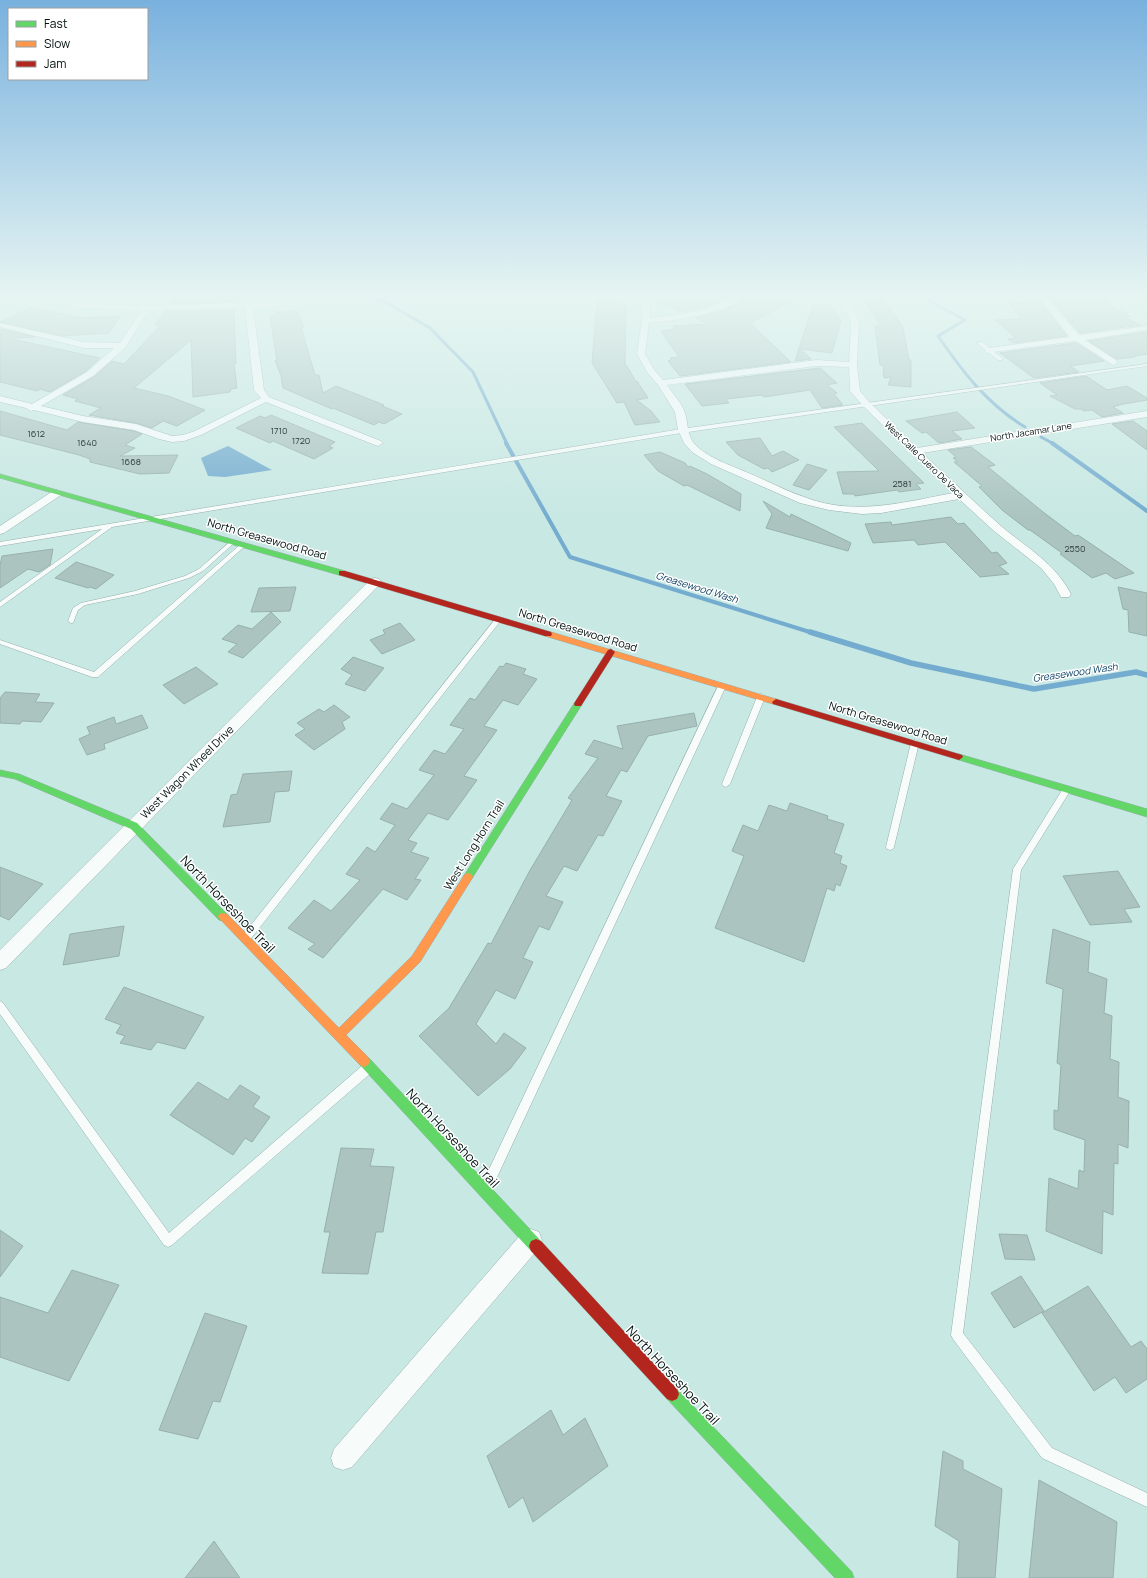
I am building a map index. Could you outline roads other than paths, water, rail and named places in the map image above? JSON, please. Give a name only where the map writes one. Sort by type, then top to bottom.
[{"type":"street","points":[[31,408],[94,371]]},
{"type":"street","points":[[257,371],[259,390],[266,399],[378,443]]},
{"type":"street","points":[[650,371],[661,383],[680,412],[683,430],[689,443],[696,450],[714,462],[804,501],[829,507],[862,511],[881,510],[961,496]]},
{"type":"street","points":[[661,383],[757,371]]},
{"type":"street","name":"West Calle Cuero De Vaca","points":[[854,371],[855,391],[867,406],[961,496],[1000,531],[1043,565],[1059,581],[1065,594]]},
{"type":"street","points":[[0,399],[31,408],[83,419],[136,427],[162,437],[180,440],[198,433],[266,399]]},
{"type":"street","name":"North Jacamar Lane","points":[[915,451],[1147,414]]},
{"type":"street","name":"North Greasewood Road","points":[[0,476],[375,582],[1147,813]]},
{"type":"street","points":[[0,531],[57,493]]},
{"type":"street","name":"West Wagon Wheel Drive","points":[[0,962],[375,582]]},
{"type":"street","name":"West Long Horn Trail","points":[[339,1035],[416,959],[611,652]]},
{"type":"street","name":"North Horseshoe Trail","points":[[0,773],[16,776],[134,826],[339,1035],[531,1240],[736,1463],[846,1578]]},
{"type":"street","points":[[343,1458],[531,1240]]},
{"type":"lane","points":[[0,544],[148,518],[683,430],[867,406],[1108,371]]},
{"type":"lane","points":[[0,605],[112,525]]},
{"type":"lane","points":[[71,621],[75,609],[83,604],[136,593],[187,577],[201,570],[232,542]]},
{"type":"lane","points":[[0,642],[95,675],[243,545]]},
{"type":"lane","points":[[244,939],[499,619]]},
{"type":"lane","points":[[484,1190],[722,686]]},
{"type":"lane","points":[[726,784],[761,697]]},
{"type":"lane","points":[[890,847],[915,743]]},
{"type":"lane","points":[[1067,789],[1017,869],[957,1335],[1047,1453],[1147,1500]]},
{"type":"lane","points":[[0,1006],[168,1241],[369,1067]]},
{"type":"water","points":[[228,446],[272,470],[225,477],[208,476],[201,458]]},
{"type":"waterway","name":"Greasewood Wash","points":[[472,371],[507,444]]},
{"type":"waterway","points":[[963,371],[987,398],[1011,418],[1025,427]]},
{"type":"waterway","points":[[1041,437],[1054,444]]},
{"type":"waterway","name":"Greasewood Wash","points":[[506,443],[570,557],[813,633]]},
{"type":"waterway","points":[[1052,443],[1147,511]]},
{"type":"waterway","name":"Greasewood Wash","points":[[810,632],[911,663],[1034,689],[1136,672],[1147,675]]}]
